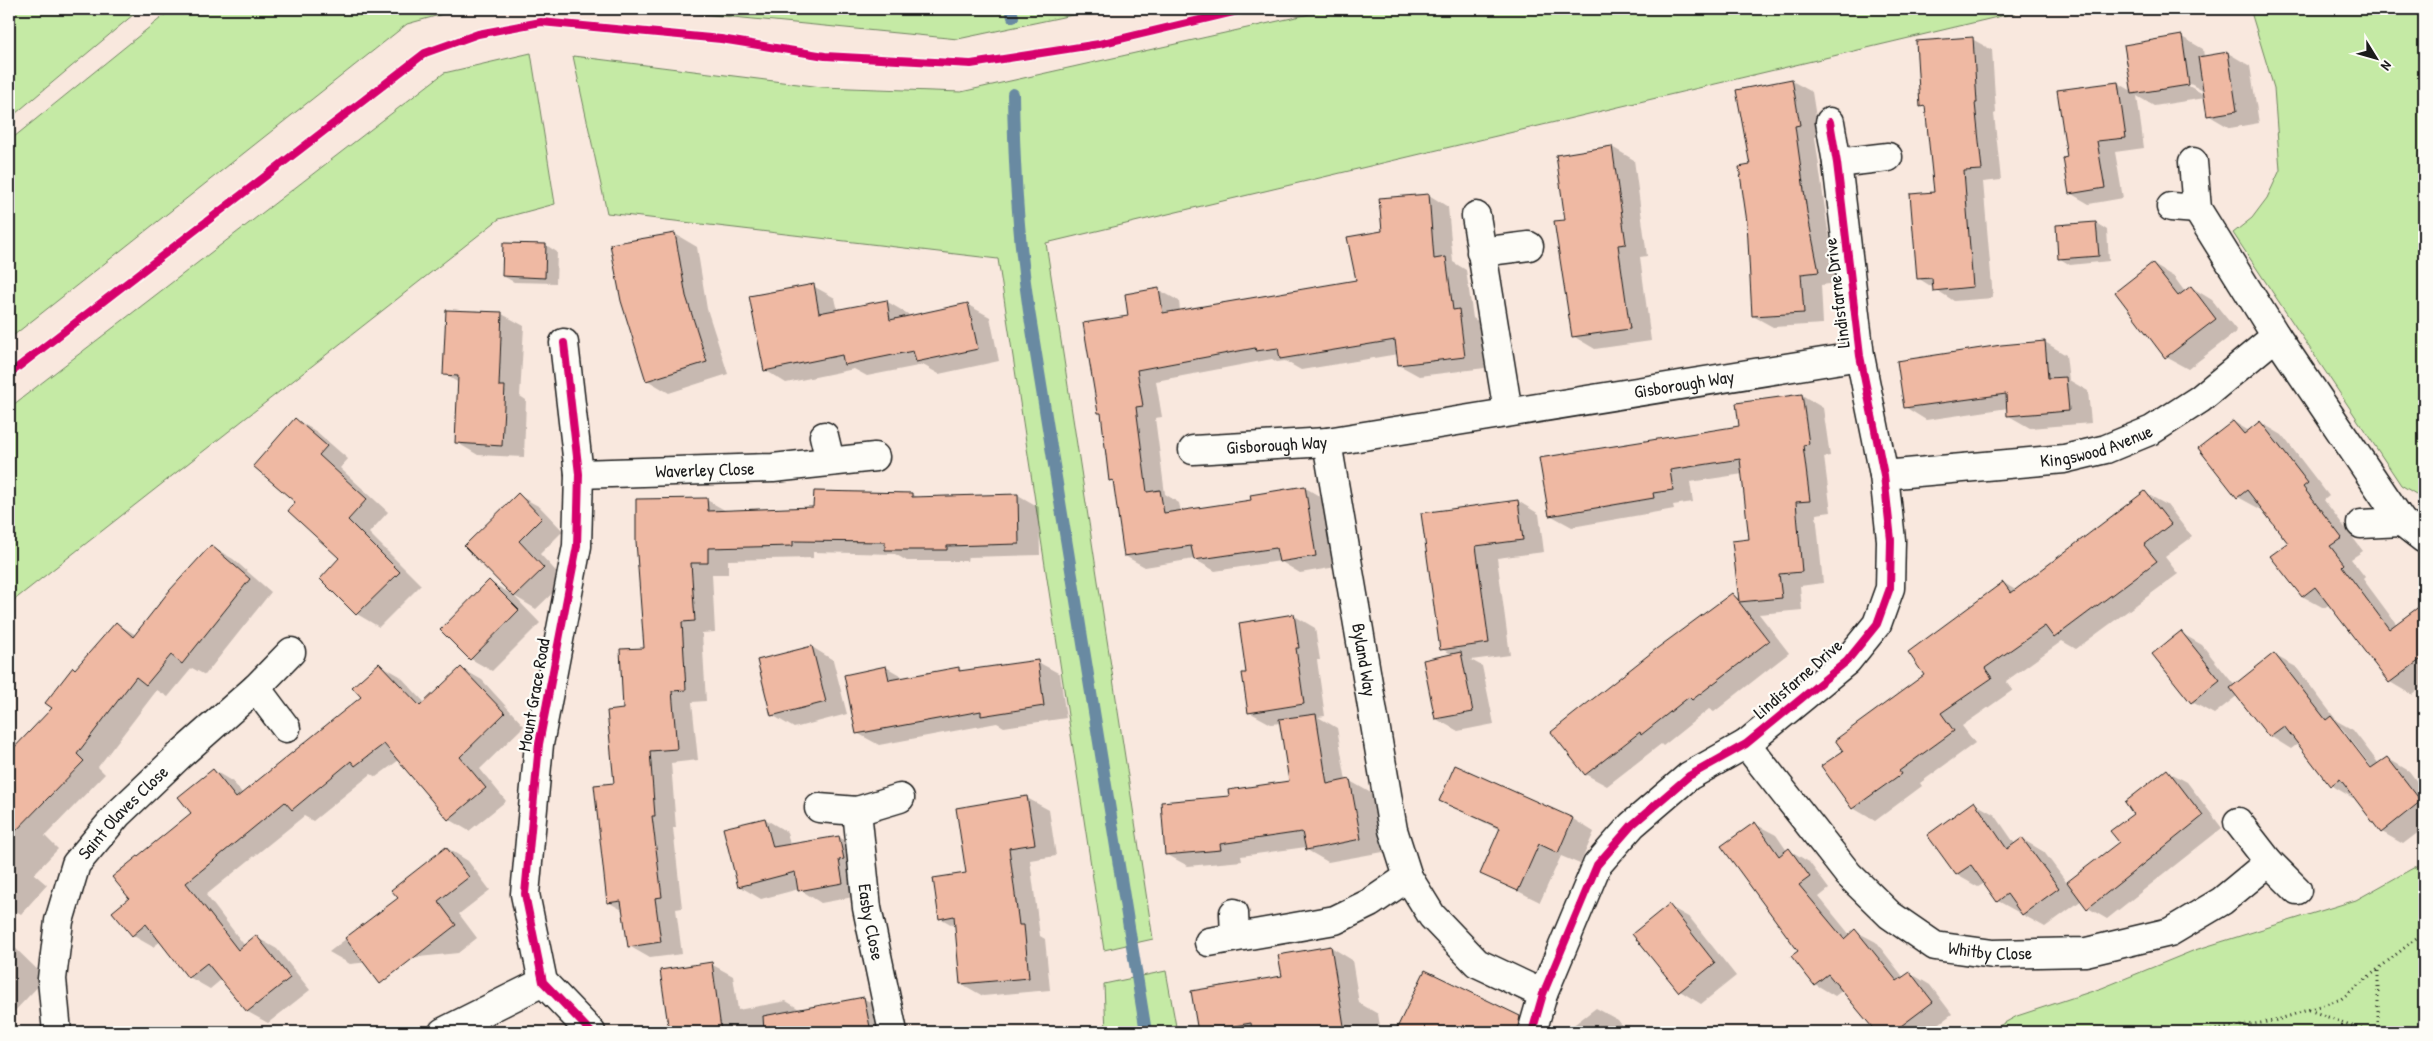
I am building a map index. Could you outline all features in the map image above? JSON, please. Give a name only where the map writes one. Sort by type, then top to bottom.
[{"type":"street","name":"Lindisfarne Drive","points":[[1532,1032],[1543,994],[1597,865],[1632,825],[1689,776],[1746,744],[1847,661],[1877,624],[1890,588],[1891,540],[1884,475],[1860,356],[1830,122]]},
{"type":"street","points":[[1836,163],[1888,157]]},
{"type":"street","points":[[2193,162],[2184,208],[2276,336],[2402,522],[2424,539]]},
{"type":"street","points":[[1476,216],[1508,412]]},
{"type":"street","points":[[1481,252],[1529,246]]},
{"type":"street","name":"Kingswood Avenue","points":[[1884,475],[2064,459],[2106,449],[2152,430],[2200,399],[2276,336]]},
{"type":"street","name":"Mount Grace Road","points":[[543,982],[525,894],[539,744],[577,546],[579,474],[564,343]]},
{"type":"street","name":"Gisborough Way","points":[[1193,450],[1327,442],[1860,356]]},
{"type":"street","name":"Byland Way","points":[[1327,442],[1393,830],[1408,877],[1432,916],[1477,963],[1543,994]]},
{"type":"street","name":"Waverley Close","points":[[579,474],[773,468],[827,448],[874,457]]},
{"type":"street","points":[[2361,524],[2402,522]]},
{"type":"street","name":"Saint Olaves Close","points":[[57,1032],[52,979],[59,921],[76,864],[118,814],[180,755],[256,688],[291,652]]},
{"type":"street","points":[[256,688],[286,728]]},
{"type":"street","name":"Whitby Close","points":[[1746,744],[1848,874],[1890,915],[1936,946],[1993,954],[2086,952],[2170,932],[2222,901],[2270,862]]},
{"type":"street","points":[[819,808],[857,812],[900,798]]},
{"type":"street","name":"Easby Close","points":[[857,812],[867,908],[894,1032]]},
{"type":"street","points":[[2238,822],[2270,862],[2297,890]]},
{"type":"street","points":[[1209,942],[1235,924],[1290,929],[1335,920],[1370,903],[1408,877]]},
{"type":"street","points":[[443,1032],[543,982],[591,1032]]},
{"type":"path","points":[[538,9],[541,22]]},
{"type":"path","points":[[2201,1032],[2274,1021],[2341,999],[2424,932]]},
{"type":"path","points":[[2378,968],[2378,1032]]},
{"type":"path","points":[[2309,1010],[2370,1032]]},
{"type":"green space","points":[[9,9],[140,9],[9,119]]},
{"type":"green space","points":[[172,9],[461,9],[407,24],[9,339],[9,141]]},
{"type":"green space","points":[[651,9],[1101,9],[958,39]]},
{"type":"green space","points":[[1332,9],[2031,9],[1046,243],[1153,939],[1104,950],[998,259],[607,213],[573,56],[822,87],[961,92]]},
{"type":"green space","points":[[2262,9],[2424,9],[2424,494],[2421,497],[2401,485],[2233,233],[2252,218],[2267,198],[2280,170],[2274,88],[2251,12]]},
{"type":"green space","points":[[531,53],[555,204],[499,219],[9,604],[9,408],[444,73]]},
{"type":"green space","points":[[2424,862],[2424,1032],[1988,1032],[2017,1016],[2102,988],[2195,950],[2356,900]]},
{"type":"green space","points":[[1166,971],[1177,1032],[1106,1032],[1104,984]]},
{"type":"building","points":[[2182,35],[2189,85],[2132,94],[2124,45]]},
{"type":"building","points":[[1973,37],[1977,103],[1975,103],[1982,170],[1964,171],[1973,287],[1933,291],[1932,278],[1917,279],[1910,194],[1934,192],[1925,106],[1920,107],[1916,41]]},
{"type":"building","points":[[2228,52],[2237,111],[2207,116],[2198,57]]},
{"type":"building","points":[[1792,79],[1800,125],[1795,126],[1807,212],[1819,272],[1801,274],[1804,313],[1752,316],[1747,222],[1739,167],[1750,165],[1736,90]]},
{"type":"building","points":[[2118,82],[2126,138],[2097,141],[2105,188],[2069,194],[2063,158],[2067,157],[2057,90]]},
{"type":"building","points":[[1612,146],[1626,244],[1618,245],[1630,329],[1572,337],[1554,221],[1565,220],[1556,155]]},
{"type":"building","points":[[1429,194],[1434,259],[1446,257],[1453,310],[1459,309],[1465,357],[1398,365],[1395,340],[1280,359],[1278,348],[1256,351],[1255,348],[1137,370],[1143,406],[1136,407],[1147,492],[1160,490],[1164,513],[1251,500],[1250,495],[1305,486],[1316,556],[1279,562],[1276,548],[1194,560],[1191,546],[1124,556],[1113,480],[1109,481],[1101,413],[1098,413],[1083,323],[1128,316],[1125,294],[1159,288],[1163,313],[1356,280],[1347,237],[1382,231],[1379,198]]},
{"type":"building","points":[[2096,222],[2099,256],[2058,259],[2056,225]]},
{"type":"building","points":[[675,233],[686,296],[707,362],[646,381],[621,301],[610,244]]},
{"type":"building","points":[[503,243],[546,244],[545,278],[502,276]]},
{"type":"building","points":[[2152,263],[2178,296],[2191,286],[2216,319],[2165,358],[2115,292]]},
{"type":"building","points":[[814,284],[819,313],[887,300],[890,320],[968,303],[978,349],[916,362],[913,351],[844,365],[842,355],[764,371],[749,296]]},
{"type":"building","points":[[446,310],[502,312],[499,386],[505,386],[502,446],[455,443],[458,376],[443,375]]},
{"type":"building","points":[[2045,341],[2048,378],[2066,377],[2069,411],[2007,416],[2006,394],[1904,408],[1897,361],[2001,345]]},
{"type":"building","points":[[1802,394],[1809,444],[1803,445],[1810,501],[1796,502],[1802,572],[1779,574],[1782,598],[1739,602],[1769,641],[1692,700],[1689,697],[1641,735],[1640,732],[1585,775],[1551,732],[1656,649],[1732,593],[1739,601],[1732,541],[1749,539],[1740,459],[1670,470],[1673,490],[1653,493],[1654,498],[1549,516],[1539,458],[1739,426],[1736,403]]},
{"type":"building","points":[[295,418],[327,446],[319,455],[367,499],[348,520],[400,572],[356,615],[320,579],[339,558],[288,511],[295,502],[253,466]]},
{"type":"building","points":[[2233,421],[2244,434],[2260,421],[2308,483],[2303,487],[2342,538],[2330,546],[2344,564],[2342,566],[2389,629],[2424,603],[2424,657],[2389,683],[2315,587],[2302,597],[2270,556],[2288,543],[2247,490],[2237,498],[2198,448]]},
{"type":"building","points":[[814,491],[912,493],[912,497],[1018,494],[1019,544],[947,546],[947,550],[885,550],[885,542],[793,541],[793,546],[708,548],[708,563],[691,563],[695,621],[682,622],[686,690],[672,691],[677,749],[650,751],[655,816],[652,816],[662,897],[655,898],[661,942],[628,947],[621,901],[607,903],[594,785],[614,783],[607,711],[623,709],[620,649],[644,648],[636,541],[636,499],[707,498],[708,511],[813,507]]},
{"type":"building","points":[[2145,491],[2171,524],[2144,545],[2157,561],[2054,638],[2045,626],[1985,668],[1992,678],[1941,713],[1954,731],[1899,771],[1901,774],[1852,809],[1821,766],[1843,751],[1835,740],[1924,675],[1908,652],[2003,582],[2011,593]]},
{"type":"building","points":[[518,493],[542,518],[519,541],[544,568],[514,597],[464,546]]},
{"type":"building","points":[[1518,500],[1523,540],[1476,546],[1489,643],[1440,650],[1421,513]]},
{"type":"building","points":[[211,545],[250,579],[182,664],[171,655],[146,685],[136,677],[77,754],[84,761],[9,838],[9,753],[52,708],[45,703],[73,667],[75,669],[116,622],[133,637],[170,590]]},
{"type":"building","points":[[489,580],[519,610],[470,660],[440,630]]},
{"type":"building","points":[[1294,614],[1299,648],[1296,648],[1304,704],[1248,713],[1242,673],[1246,673],[1239,623]]},
{"type":"building","points":[[2181,631],[2220,680],[2191,703],[2152,654]]},
{"type":"building","points":[[812,646],[826,702],[771,716],[757,660]]},
{"type":"building","points":[[1461,652],[1473,712],[1435,719],[1423,660]]},
{"type":"building","points":[[2274,653],[2326,720],[2331,716],[2371,768],[2387,757],[2421,801],[2381,833],[2340,779],[2330,786],[2284,726],[2269,737],[2230,688]]},
{"type":"building","points":[[1038,660],[1044,706],[981,716],[981,711],[856,734],[844,675],[886,666],[889,680],[959,667],[959,671]]},
{"type":"building","points":[[379,663],[420,706],[461,667],[505,713],[460,757],[486,788],[448,820],[384,744],[355,766],[351,761],[292,810],[285,802],[186,883],[238,950],[256,935],[290,978],[247,1012],[207,963],[188,978],[146,924],[132,936],[112,912],[129,898],[112,877],[191,813],[178,797],[213,769],[236,798],[361,697],[352,687]]},
{"type":"building","points":[[1316,714],[1327,784],[1350,779],[1361,839],[1306,850],[1302,832],[1220,844],[1221,850],[1165,855],[1161,802],[1229,796],[1228,790],[1289,781],[1279,719]]},
{"type":"building","points":[[1455,765],[1573,818],[1558,853],[1539,844],[1518,891],[1480,874],[1500,828],[1439,801]]},
{"type":"building","points":[[2167,769],[2203,816],[2087,909],[2067,882],[2119,842],[2110,831],[2133,814],[2125,802]]},
{"type":"building","points":[[1027,796],[1035,844],[1009,848],[1019,925],[1024,925],[1029,978],[960,984],[954,916],[939,919],[933,878],[966,873],[956,808]]},
{"type":"building","points":[[1974,801],[2007,849],[2022,838],[2059,888],[2022,915],[2007,894],[1997,902],[1971,865],[1956,875],[1927,835]]},
{"type":"building","points":[[765,818],[773,847],[839,836],[844,859],[839,860],[843,883],[798,891],[795,872],[738,887],[723,828]]},
{"type":"building","points":[[1755,822],[1779,856],[1789,848],[1810,877],[1799,885],[1844,939],[1855,929],[1897,981],[1910,972],[1933,1002],[1893,1032],[1876,1032],[1828,974],[1814,985],[1791,956],[1798,951],[1721,846]]},
{"type":"building","points":[[446,847],[469,877],[438,901],[456,925],[380,984],[345,938],[398,898],[391,890]]},
{"type":"building","points":[[1669,904],[1715,963],[1679,992],[1632,934]]},
{"type":"building","points":[[1331,946],[1345,1032],[1252,1032],[1251,1023],[1198,1032],[1191,991],[1282,976],[1278,955]]},
{"type":"building","points":[[712,962],[721,1029],[696,1032],[669,1032],[660,970]]},
{"type":"building","points":[[1425,970],[1520,1016],[1517,1032],[1395,1032]]},
{"type":"building","points":[[864,997],[871,1032],[764,1032],[763,1016]]},
{"type":"waterway","points":[[1011,9],[1013,17]]},
{"type":"waterway","points":[[1013,94],[1017,202],[1029,311],[1146,1032]]},
{"type":"cycle path","points":[[9,374],[425,53],[478,34],[541,22],[721,39],[825,56],[971,64],[1099,44],[1246,9]]},
{"type":"cycle path","points":[[1532,1032],[1543,994],[1597,865],[1632,825],[1689,776],[1746,744],[1847,661],[1877,624],[1890,588],[1891,540],[1884,475],[1860,356],[1837,163],[1830,122]]},
{"type":"cycle path","points":[[564,343],[579,474],[577,546],[539,744],[525,894],[543,982],[591,1032]]}]
